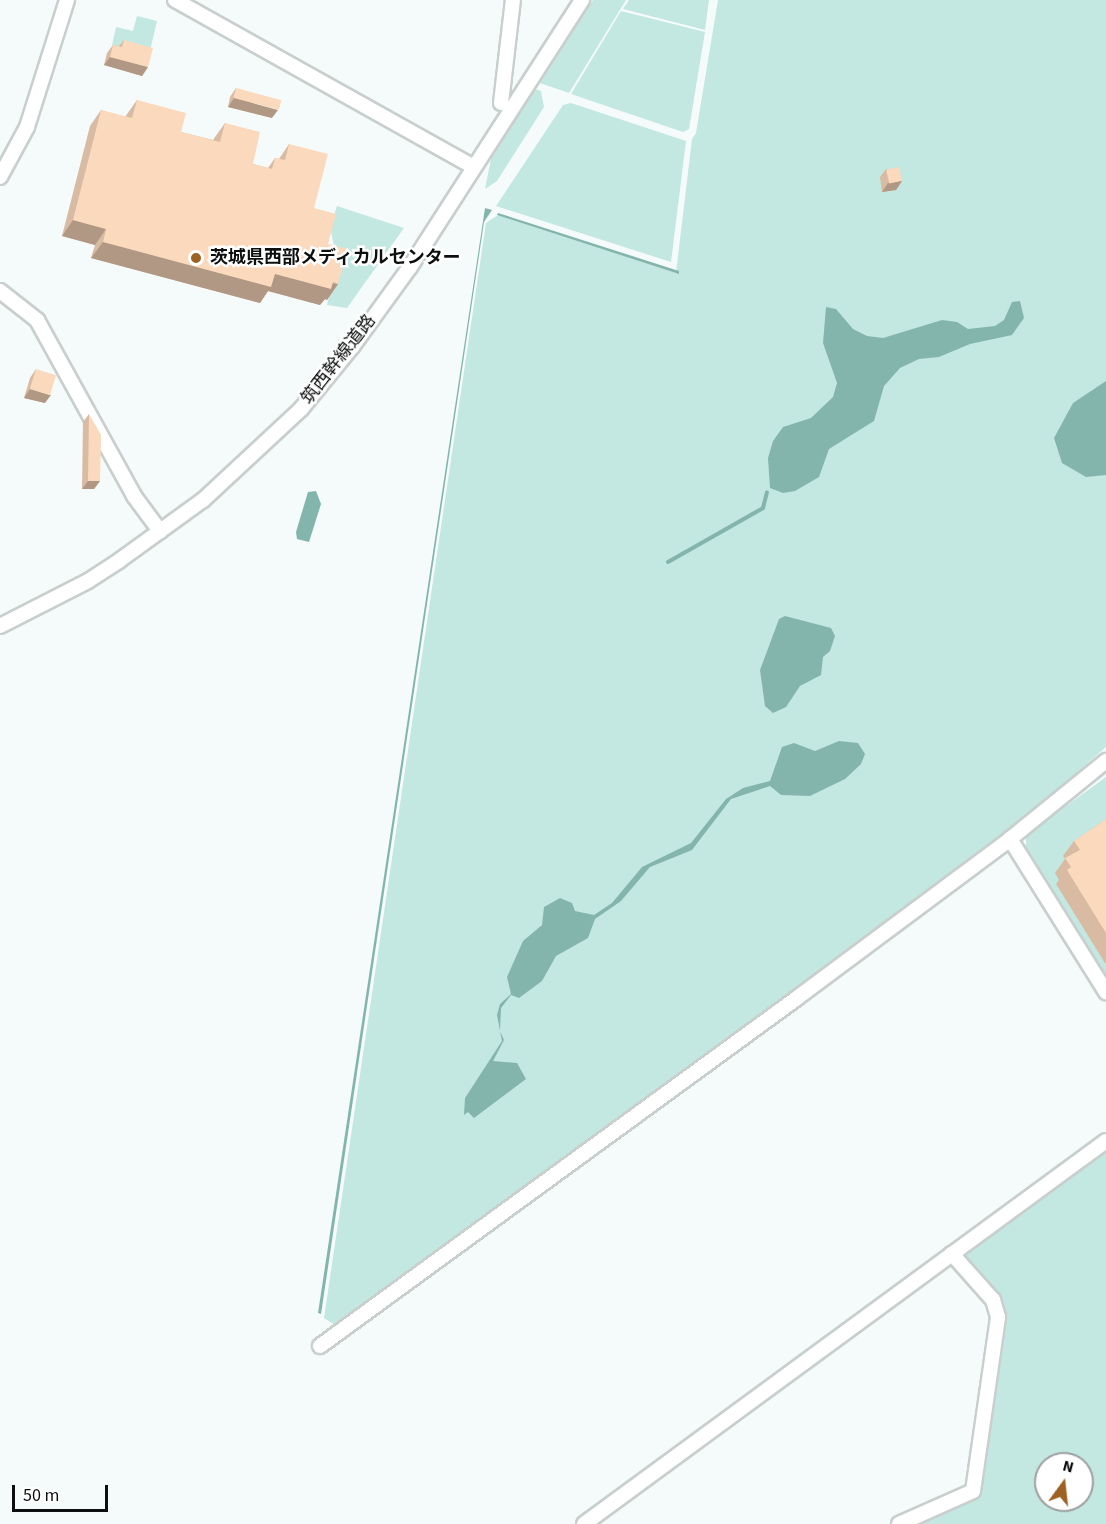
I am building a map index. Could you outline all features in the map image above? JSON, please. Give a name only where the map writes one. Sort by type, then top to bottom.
[{"type":"street","points":[[0,177],[27,128],[67,0]]},
{"type":"street","points":[[175,0],[474,167]]},
{"type":"street","points":[[501,103],[513,0]]},
{"type":"street","name":"筑西幹線道路","points":[[0,626],[88,581],[160,531],[230,476],[301,409],[352,347],[403,276],[582,0]]},
{"type":"street","points":[[0,291],[37,320],[134,495],[160,531]]},
{"type":"street","points":[[320,1346],[1010,839],[1106,761]]},
{"type":"street","points":[[1010,839],[1106,992]]},
{"type":"street","points":[[584,1524],[1106,1141]]},
{"type":"street","points":[[899,1524],[973,1491],[998,1317],[993,1300],[952,1254]]},
{"type":"shaded area","points":[[593,0],[626,0],[569,93],[540,83]]},
{"type":"shaded area","points":[[629,0],[709,0],[705,30],[623,9]]},
{"type":"shaded area","points":[[718,0],[1106,0],[1106,747],[1016,826],[338,1327],[324,1318],[486,223],[498,215],[676,273],[692,139],[696,133]]},
{"type":"shaded area","points":[[621,11],[705,32],[689,129],[683,132],[571,94]]},
{"type":"shaded area","points":[[137,16],[157,21],[149,55],[112,45],[116,27],[133,31]]},
{"type":"shaded area","points":[[535,89],[541,91],[544,107],[497,181],[485,189],[491,159]]},
{"type":"shaded area","points":[[571,103],[686,141],[671,262],[496,206],[563,105]]},
{"type":"shaded area","points":[[337,206],[404,228],[347,308],[327,305],[337,261],[330,227]]},
{"type":"shaded area","points":[[485,208],[492,210],[484,222],[321,1314],[318,1313]]},
{"type":"shaded area","points":[[498,213],[679,271],[679,274],[497,215]]},
{"type":"shaded area","points":[[1020,301],[1024,318],[1012,335],[970,344],[939,357],[919,359],[900,368],[884,386],[874,421],[829,449],[819,477],[795,491],[783,493],[770,488],[768,458],[773,441],[783,427],[811,418],[833,397],[837,383],[823,343],[826,307],[836,309],[853,329],[867,336],[883,338],[942,320],[957,322],[968,329],[995,326],[1004,320],[1012,302]]},
{"type":"shaded area","points":[[1106,381],[1106,475],[1086,477],[1062,463],[1054,438],[1073,403]]},
{"type":"shaded area","points":[[316,491],[321,504],[309,542],[297,539],[296,532],[308,492]]},
{"type":"shaded area","points":[[785,616],[831,628],[835,636],[830,651],[823,657],[821,675],[800,686],[786,707],[773,713],[765,706],[760,670],[779,619]]},
{"type":"shaded area","points":[[839,741],[858,743],[865,754],[861,764],[845,779],[810,796],[781,795],[770,786],[731,799],[692,850],[650,867],[621,901],[595,919],[588,938],[556,956],[542,981],[519,998],[511,995],[501,1008],[500,1031],[497,1015],[500,1004],[511,994],[507,977],[523,941],[542,925],[544,907],[560,898],[572,903],[575,911],[594,915],[612,903],[642,867],[691,843],[726,799],[743,788],[770,781],[782,747],[794,743],[815,751]]},
{"type":"shaded area","points":[[1106,777],[1106,979],[1026,850],[1026,835]]},
{"type":"shaded area","points":[[500,1031],[504,1040],[493,1061],[517,1063],[526,1079],[474,1118],[468,1112],[464,1115],[465,1098],[502,1041]]},
{"type":"shaded area","points":[[1106,1146],[1106,1524],[918,1524],[981,1495],[1006,1313],[1001,1298],[963,1254]]},
{"type":"building","points":[[124,40],[153,48],[148,67],[110,57],[113,45],[122,47]]},
{"type":"building","points":[[236,88],[281,100],[279,110],[233,98]]},
{"type":"building","points":[[137,100],[186,113],[181,132],[220,142],[225,123],[260,132],[253,164],[272,169],[275,158],[285,160],[289,144],[328,154],[314,208],[336,214],[328,244],[348,249],[338,284],[333,282],[331,289],[275,274],[271,287],[103,242],[106,229],[73,220],[101,110],[132,118]]},
{"type":"building","points":[[899,167],[902,181],[889,183],[886,170]]},
{"type":"building","points":[[36,369],[56,375],[50,395],[30,389]]},
{"type":"building","points":[[89,414],[101,435],[100,481],[88,481]]},
{"type":"building","points":[[1106,819],[1106,933],[1067,870],[1071,867],[1065,858],[1080,850],[1074,841]]},
{"type":"waterway","points":[[668,562],[763,508],[767,492]]},
{"type":"place","name":"茨城県西部メディカルセンター","points":[[196,258]]}]
